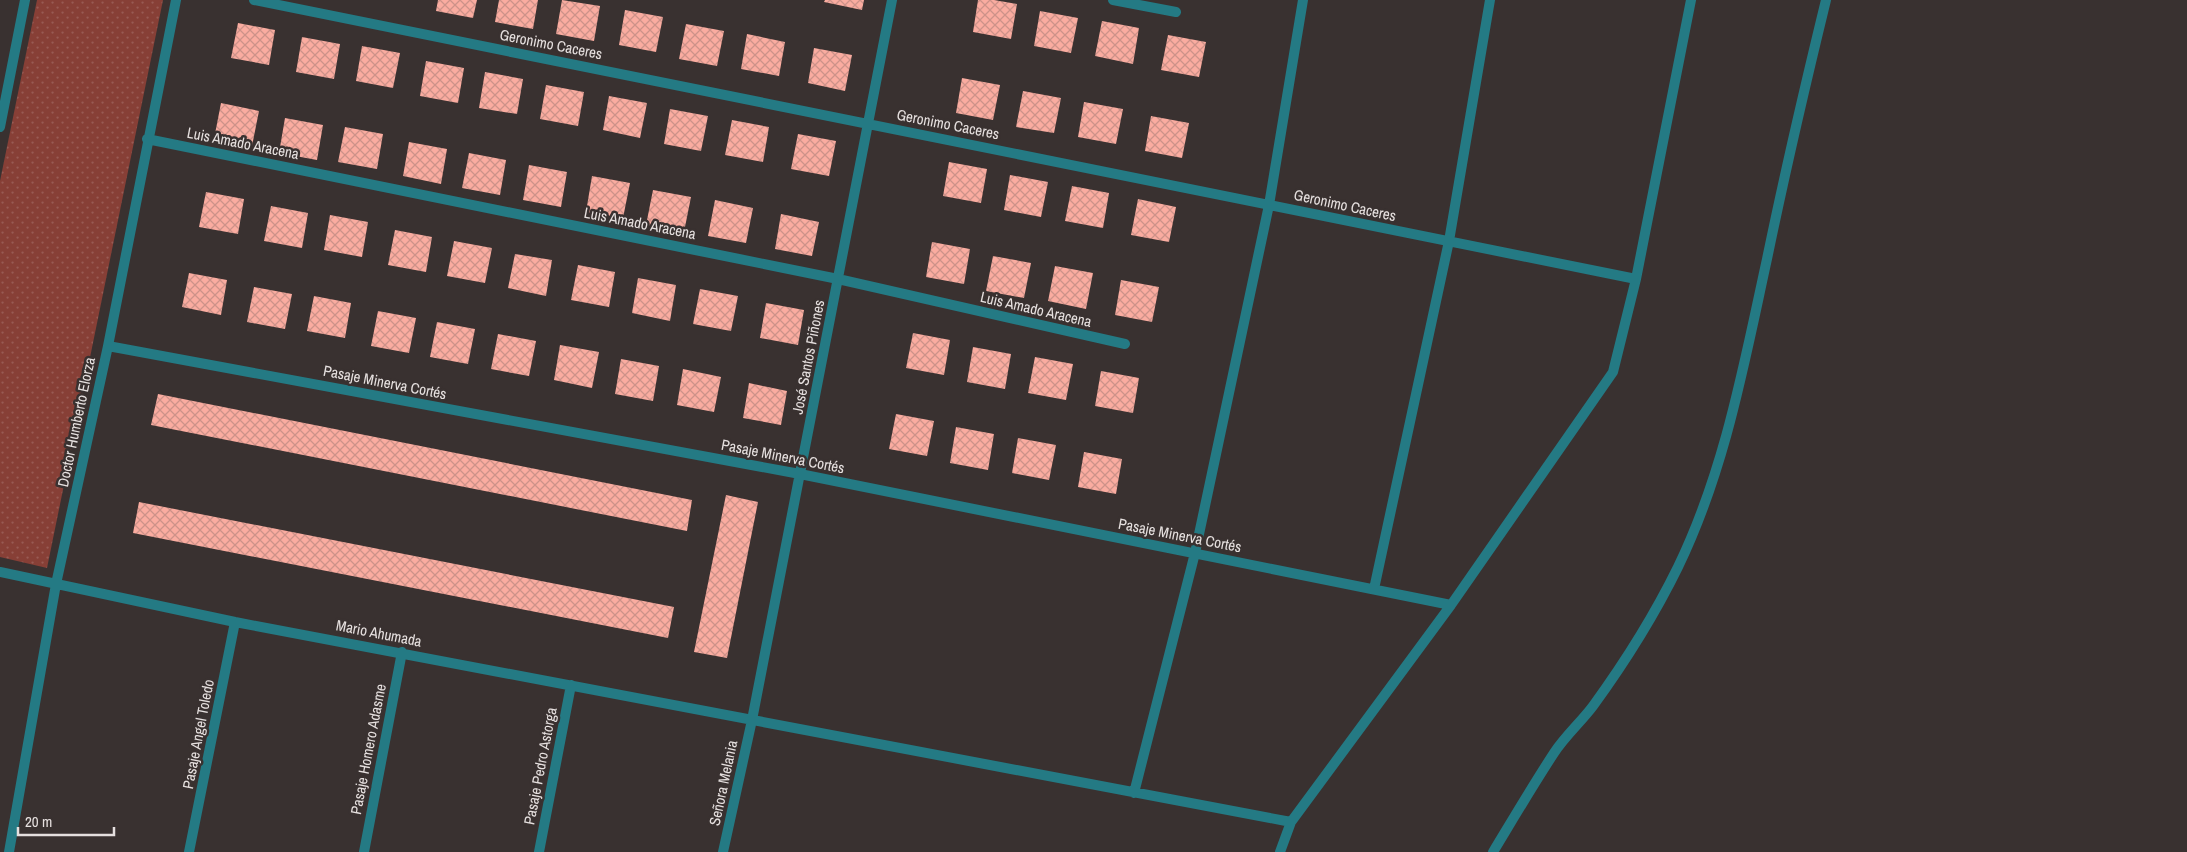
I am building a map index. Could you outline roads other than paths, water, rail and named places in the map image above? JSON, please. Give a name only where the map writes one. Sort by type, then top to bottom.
[{"type":"street","points":[[0,127],[25,0]]},
{"type":"street","name":"Doctor Humberto Elorza","points":[[9,852],[56,584],[108,346],[147,139],[176,0]]},
{"type":"street","name":"Geronimo Caceres","points":[[254,0],[1636,279]]},
{"type":"street","name":"José Santos Piñones","points":[[752,720],[892,0]]},
{"type":"street","points":[[1113,0],[1176,12]]},
{"type":"street","points":[[1134,793],[1195,553],[1269,205],[1303,0]]},
{"type":"street","points":[[1374,589],[1449,241],[1490,0]]},
{"type":"street","points":[[1280,852],[1291,822],[1451,605],[1613,372],[1636,279],[1691,0]]},
{"type":"street","points":[[1493,852],[1555,751],[1596,701],[1653,616],[1678,567],[1702,513],[1721,458],[1736,402],[1790,149],[1826,0]]},
{"type":"street","name":"Luis Amado Aracena","points":[[147,139],[838,279],[1125,344]]},
{"type":"street","name":"Pasaje Minerva Cortés","points":[[108,346],[800,474],[1451,605]]},
{"type":"street","name":"Mario Ahumada","points":[[0,572],[235,622],[402,652],[1291,822]]},
{"type":"street","name":"Pasaje Angel Toledo","points":[[189,852],[235,622]]},
{"type":"street","name":"Pasaje Homero Adasme","points":[[364,852],[402,652]]},
{"type":"street","name":"Pasaje Pedro Astorga","points":[[539,852],[571,685]]},
{"type":"street","name":"Señora Melania","points":[[724,852],[752,720]]}]
